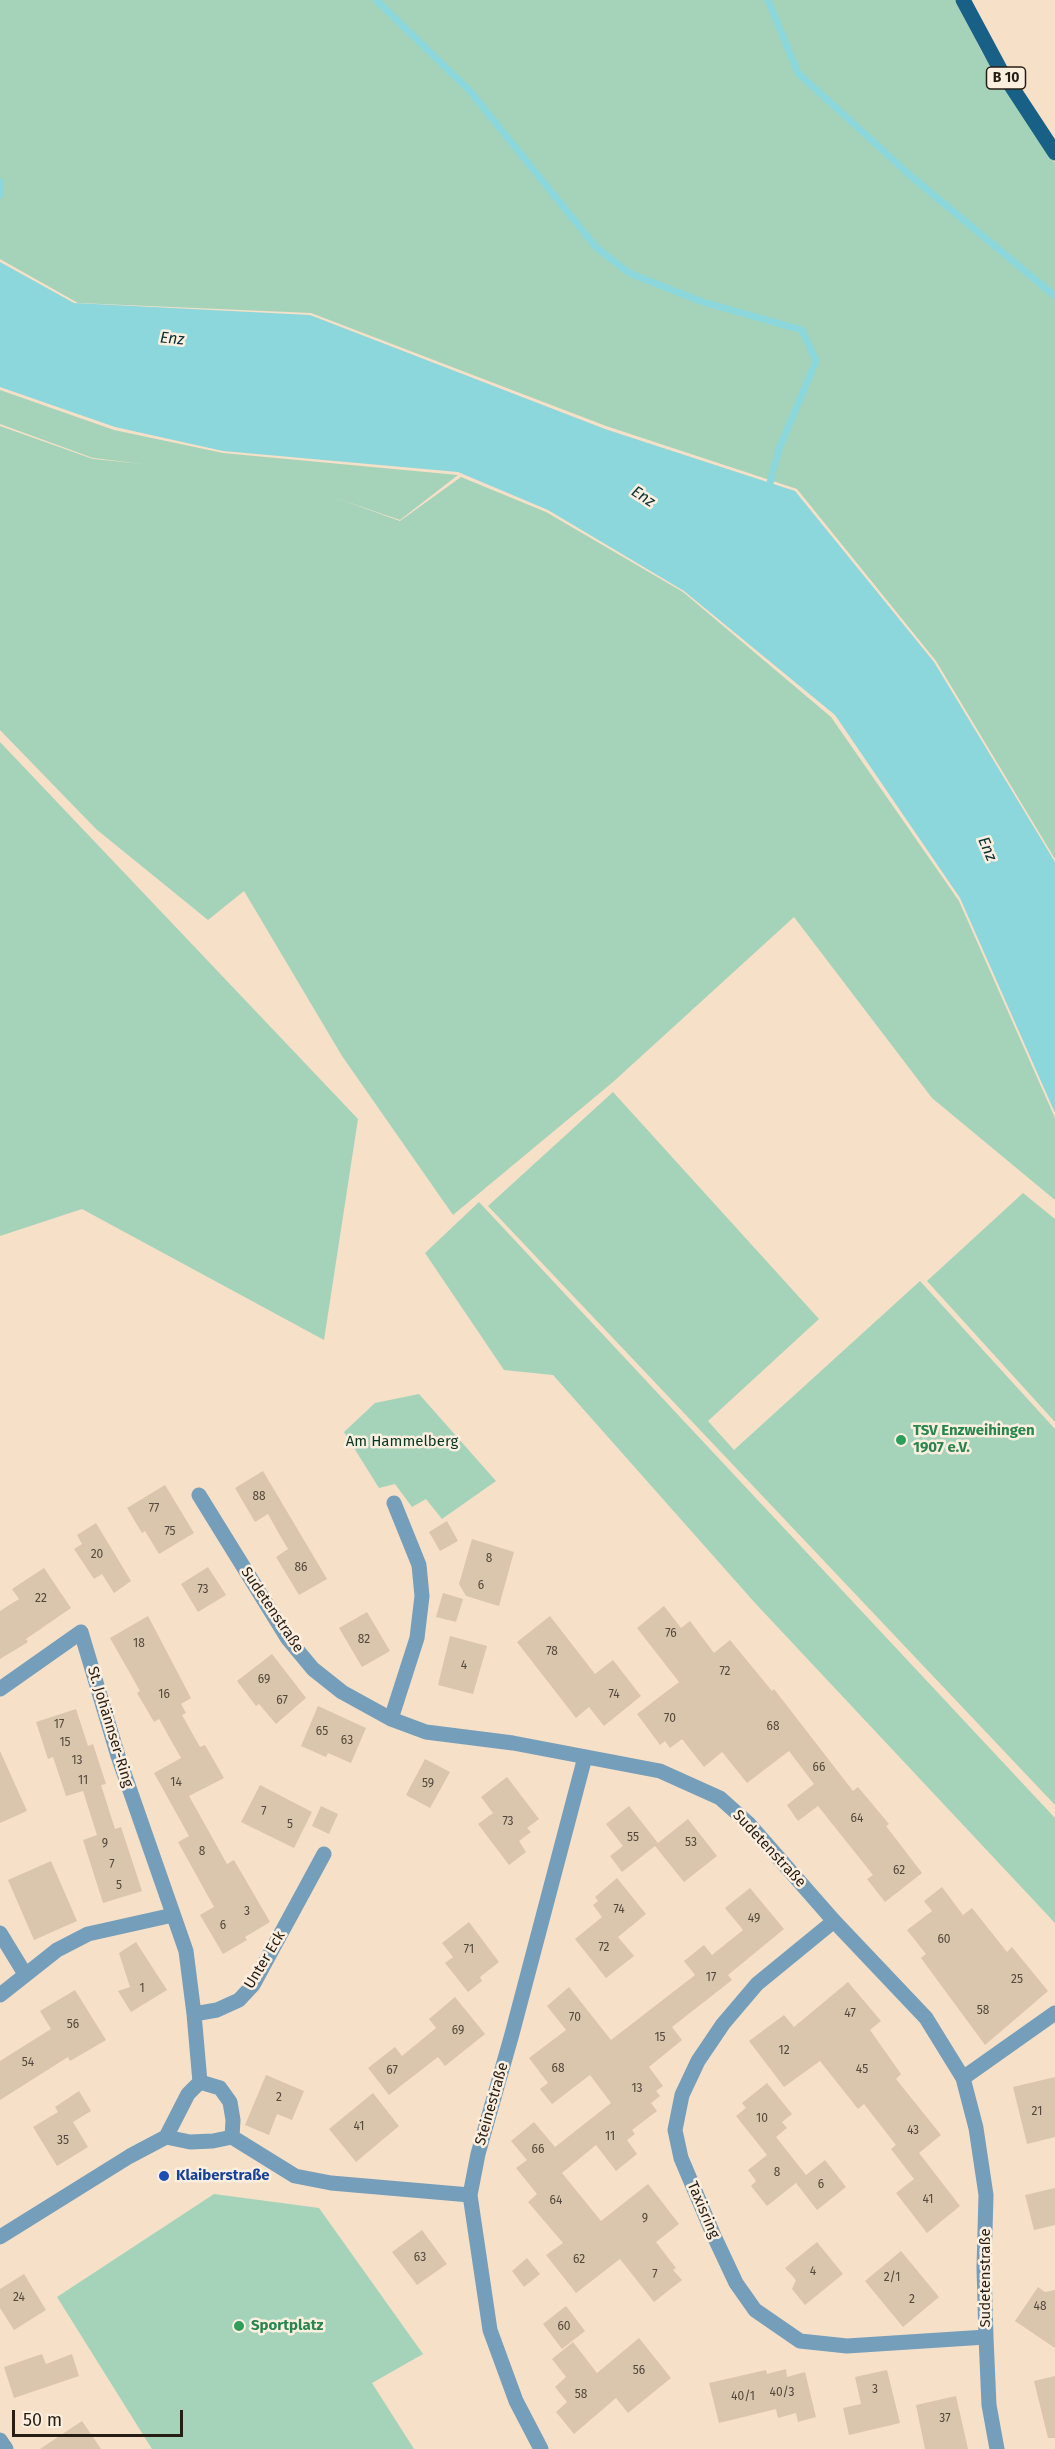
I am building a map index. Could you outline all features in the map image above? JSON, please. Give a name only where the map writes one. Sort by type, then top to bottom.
[{"type":"main road","name":"B 10","points":[[963,0],[1000,69],[1055,153]]},
{"type":"street","name":"Sudetenstraße","points":[[199,1495],[277,1621],[313,1669],[342,1692],[391,1719],[426,1732],[513,1743],[660,1771],[720,1798],[748,1823],[834,1921],[926,2018],[963,2078],[976,2128],[986,2195],[984,2268],[986,2337],[989,2405],[997,2449]]},
{"type":"street","points":[[391,1719],[417,1638],[422,1596],[419,1565],[394,1503]]},
{"type":"street","name":"St. Johännser-Ring","points":[[0,1689],[81,1632],[118,1756],[186,1950],[194,2014]]},
{"type":"street","name":"Steinestraße","points":[[541,2449],[516,2401],[490,2330],[470,2195],[478,2154],[585,1757]]},
{"type":"street","name":"Unter Eck","points":[[194,2014],[217,2010],[239,2000],[253,1985],[324,1854]]},
{"type":"street","points":[[0,1995],[57,1950],[88,1934],[173,1915]]},
{"type":"street","name":"Taxisring","points":[[834,1921],[758,1984],[723,2024],[698,2061],[681,2096],[675,2130],[681,2158],[736,2283],[754,2310],[800,2341],[847,2346],[986,2337]]},
{"type":"street","points":[[0,1933],[25,1974]]},
{"type":"street","points":[[963,2078],[1055,2013]]},
{"type":"street","points":[[194,2014],[200,2082]]},
{"type":"street","points":[[200,2082],[220,2088],[230,2102],[233,2120],[232,2137]]},
{"type":"street","points":[[166,2138],[188,2094],[200,2082]]},
{"type":"street","points":[[0,2237],[130,2156],[166,2138],[190,2142],[232,2137],[295,2176],[331,2183],[470,2195]]},
{"type":"street","points":[[0,2440],[6,2449]]},
{"type":"green space","points":[[0,0],[955,0],[983,54],[1055,163],[1055,859],[936,661],[797,489],[606,426],[311,313],[78,303],[0,259]]},
{"type":"green space","points":[[0,390],[114,430],[223,453],[458,475],[400,520],[336,498],[400,521],[461,477],[546,512],[683,592],[831,717],[959,901],[1055,1118],[1055,1200],[932,1098],[794,917],[613,1082],[453,1215],[342,1056],[244,891],[208,920],[96,829],[0,730],[0,426],[93,459],[143,464],[93,458],[0,424]]},
{"type":"green space","points":[[0,742],[358,1119],[324,1340],[82,1209],[0,1236]]},
{"type":"green space","name":"TSV Enzweihingen 1907 e.V.","points":[[613,1092],[819,1319],[708,1421],[734,1450],[920,1281],[1055,1429],[1055,1805],[488,1206]]},
{"type":"green space","points":[[1023,1193],[1055,1219],[1055,1422],[927,1281]]},
{"type":"green space","points":[[479,1202],[1055,1818],[1055,1923],[755,1603],[553,1375],[504,1370],[425,1253]]},
{"type":"green space","name":"Am Hammelberg","points":[[419,1394],[496,1481],[442,1519],[426,1499],[412,1507],[395,1484],[379,1488],[344,1432],[375,1403]]},
{"type":"green space","name":"Sportplatz","points":[[214,2194],[319,2208],[423,2354],[372,2383],[414,2449],[152,2449],[57,2297]]},
{"type":"water","name":"Enz","points":[[0,262],[74,303],[310,315],[605,429],[795,491],[934,662],[1055,862],[1055,1113],[960,898],[835,715],[684,591],[548,510],[458,472],[223,451],[115,427],[0,387]]},
{"type":"building","points":[[263,1471],[327,1579],[299,1595],[276,1557],[288,1549],[268,1514],[255,1522],[235,1488]]},
{"type":"building","points":[[165,1485],[194,1533],[159,1554],[145,1531],[142,1533],[127,1508]]},
{"type":"building","points":[[447,1521],[458,1541],[440,1551],[429,1532]]},
{"type":"building","points":[[96,1523],[131,1581],[114,1593],[102,1574],[94,1579],[74,1549],[82,1544],[77,1535]]},
{"type":"building","points":[[472,1539],[514,1552],[499,1606],[466,1596],[459,1584]]},
{"type":"building","points":[[208,1567],[226,1595],[198,1612],[181,1584]]},
{"type":"building","points":[[44,1568],[71,1608],[26,1639],[28,1642],[0,1659],[0,1611],[19,1599],[12,1589]]},
{"type":"building","points":[[443,1593],[463,1599],[456,1622],[436,1617]]},
{"type":"building","points":[[664,1606],[681,1628],[690,1621],[714,1653],[730,1640],[772,1691],[774,1689],[853,1791],[858,1787],[889,1824],[886,1826],[922,1873],[885,1902],[867,1879],[873,1875],[818,1806],[798,1821],[787,1805],[814,1784],[789,1751],[747,1783],[722,1752],[704,1767],[682,1739],[670,1748],[665,1741],[660,1745],[637,1714],[679,1682],[637,1628]]},
{"type":"building","points":[[367,1612],[390,1651],[362,1667],[339,1628]]},
{"type":"building","points":[[148,1616],[191,1698],[181,1704],[186,1713],[182,1715],[200,1747],[205,1745],[224,1778],[189,1796],[227,1864],[234,1860],[270,1922],[245,1937],[247,1940],[223,1954],[200,1915],[214,1907],[178,1842],[189,1836],[154,1773],[181,1758],[159,1719],[154,1722],[137,1693],[140,1691],[110,1638]]},
{"type":"building","points":[[550,1616],[595,1674],[613,1660],[641,1696],[604,1726],[589,1707],[576,1718],[517,1642]]},
{"type":"building","points":[[450,1636],[487,1646],[473,1694],[438,1685]]},
{"type":"building","points":[[272,1654],[306,1698],[276,1724],[259,1704],[256,1706],[237,1681]]},
{"type":"building","points":[[318,1706],[366,1728],[351,1763],[328,1753],[326,1757],[301,1746]]},
{"type":"building","points":[[76,1709],[88,1746],[93,1744],[106,1784],[101,1785],[115,1829],[121,1827],[142,1891],[103,1903],[83,1840],[97,1835],[83,1791],[66,1796],[53,1757],[48,1759],[36,1722]]},
{"type":"building","points":[[0,1751],[27,1811],[0,1823]]},
{"type":"building","points":[[425,1759],[450,1772],[430,1808],[406,1795]]},
{"type":"building","points":[[507,1777],[539,1819],[527,1828],[531,1832],[519,1841],[526,1852],[509,1865],[478,1824],[493,1813],[481,1797]]},
{"type":"building","points":[[260,1785],[312,1812],[294,1848],[241,1822]]},
{"type":"building","points":[[321,1806],[338,1814],[329,1834],[312,1826]]},
{"type":"building","points":[[629,1806],[658,1843],[688,1819],[717,1856],[684,1882],[655,1846],[622,1872],[610,1856],[623,1846],[606,1824]]},
{"type":"building","points":[[51,1861],[77,1921],[34,1940],[8,1880]]},
{"type":"building","points":[[617,1878],[646,1914],[618,1937],[634,1956],[606,1978],[575,1939],[602,1917],[593,1905],[598,1901],[595,1897]]},
{"type":"building","points":[[942,1887],[963,1915],[972,1908],[1007,1952],[1012,1947],[1048,1991],[985,2045],[921,1958],[926,1954],[907,1930],[932,1911],[924,1901]]},
{"type":"building","points":[[750,1888],[784,1929],[728,1975],[732,1980],[672,2027],[682,2040],[649,2067],[663,2086],[656,2091],[660,2096],[651,2103],[657,2111],[632,2130],[635,2134],[627,2140],[637,2154],[616,2171],[596,2145],[562,2173],[601,2221],[648,2184],[679,2224],[656,2242],[676,2268],[673,2270],[682,2280],[654,2302],[620,2259],[576,2293],[546,2255],[563,2243],[528,2202],[537,2194],[516,2168],[527,2160],[511,2141],[534,2122],[555,2147],[611,2103],[590,2075],[552,2104],[540,2089],[548,2083],[529,2058],[566,2030],[547,2006],[569,1987],[611,2040],[695,1975],[684,1961],[704,1945],[712,1955],[743,1930],[725,1908]]},
{"type":"building","points":[[469,1922],[499,1962],[480,1977],[482,1981],[468,1992],[445,1963],[453,1957],[442,1943]]},
{"type":"building","points":[[136,1942],[167,1990],[131,2012],[118,1991],[130,1987],[119,1953]]},
{"type":"building","points":[[848,1982],[881,2021],[870,2030],[901,2074],[896,2079],[941,2135],[919,2153],[960,2206],[927,2233],[896,2193],[914,2179],[891,2149],[896,2145],[864,2104],[858,2109],[820,2061],[784,2087],[749,2041],[784,2015],[794,2027]]},
{"type":"building","points":[[75,1990],[106,2040],[70,2061],[68,2057],[0,2100],[0,2061],[51,2029],[40,2011]]},
{"type":"building","points":[[455,1997],[485,2034],[445,2066],[438,2057],[389,2095],[368,2068],[395,2047],[402,2056],[436,2028],[429,2019]]},
{"type":"building","points":[[266,2075],[304,2091],[292,2120],[277,2114],[269,2135],[245,2125]]},
{"type":"building","points":[[1055,2077],[1055,2137],[1027,2144],[1013,2087]]},
{"type":"building","points":[[767,2083],[792,2114],[782,2122],[787,2128],[776,2137],[806,2175],[767,2206],[751,2186],[756,2181],[748,2170],[767,2155],[736,2116],[746,2108],[742,2103]]},
{"type":"building","points":[[79,2091],[91,2111],[73,2122],[88,2147],[57,2166],[33,2127],[58,2112],[55,2107]]},
{"type":"building","points":[[373,2093],[399,2126],[356,2162],[329,2129]]},
{"type":"building","points":[[825,2160],[846,2187],[817,2210],[796,2183]]},
{"type":"building","points":[[1055,2188],[1055,2225],[1034,2230],[1025,2195]]},
{"type":"building","points":[[422,2230],[447,2264],[417,2285],[392,2252]]},
{"type":"building","points":[[817,2242],[843,2274],[805,2305],[792,2289],[796,2280],[785,2268]]},
{"type":"building","points":[[901,2251],[939,2297],[903,2327],[865,2281]]},
{"type":"building","points":[[527,2258],[540,2274],[524,2287],[512,2271]]},
{"type":"building","points":[[24,2274],[46,2310],[14,2330],[0,2308],[0,2289]]},
{"type":"building","points":[[1038,2287],[1045,2292],[1055,2290],[1055,2348],[1015,2321]]},
{"type":"building","points":[[566,2306],[585,2331],[562,2349],[543,2324]]},
{"type":"building","points":[[639,2338],[671,2378],[628,2413],[616,2398],[574,2434],[556,2412],[567,2402],[555,2387],[566,2377],[552,2359],[573,2342],[597,2373]]},
{"type":"building","points":[[42,2354],[46,2364],[72,2354],[79,2376],[14,2398],[4,2367]]},
{"type":"building","points":[[786,2369],[787,2377],[805,2372],[816,2417],[798,2422],[796,2413],[778,2418],[776,2409],[719,2423],[709,2383],[766,2370],[767,2374]]},
{"type":"building","points":[[887,2370],[900,2423],[849,2435],[843,2408],[861,2404],[855,2377]]},
{"type":"building","points":[[1055,2376],[1055,2438],[1048,2438],[1034,2381]]},
{"type":"building","points":[[956,2396],[968,2449],[925,2449],[916,2405]]},
{"type":"building","points":[[82,2421],[101,2449],[40,2449]]},
{"type":"waterway","points":[[376,0],[469,90],[596,247],[629,273],[703,302],[802,330],[816,361],[779,449],[770,483]]},
{"type":"waterway","points":[[768,0],[798,73],[912,177],[1055,296]]},
{"type":"waterway","points":[[0,182],[0,195]]},
{"type":"place","name":"TSV Enzweihingen 1907 e.V.","points":[[901,1440]]},
{"type":"place","name":"Klaiberstraße","points":[[164,2176]]},
{"type":"place","name":"Sportplatz","points":[[239,2326]]}]
